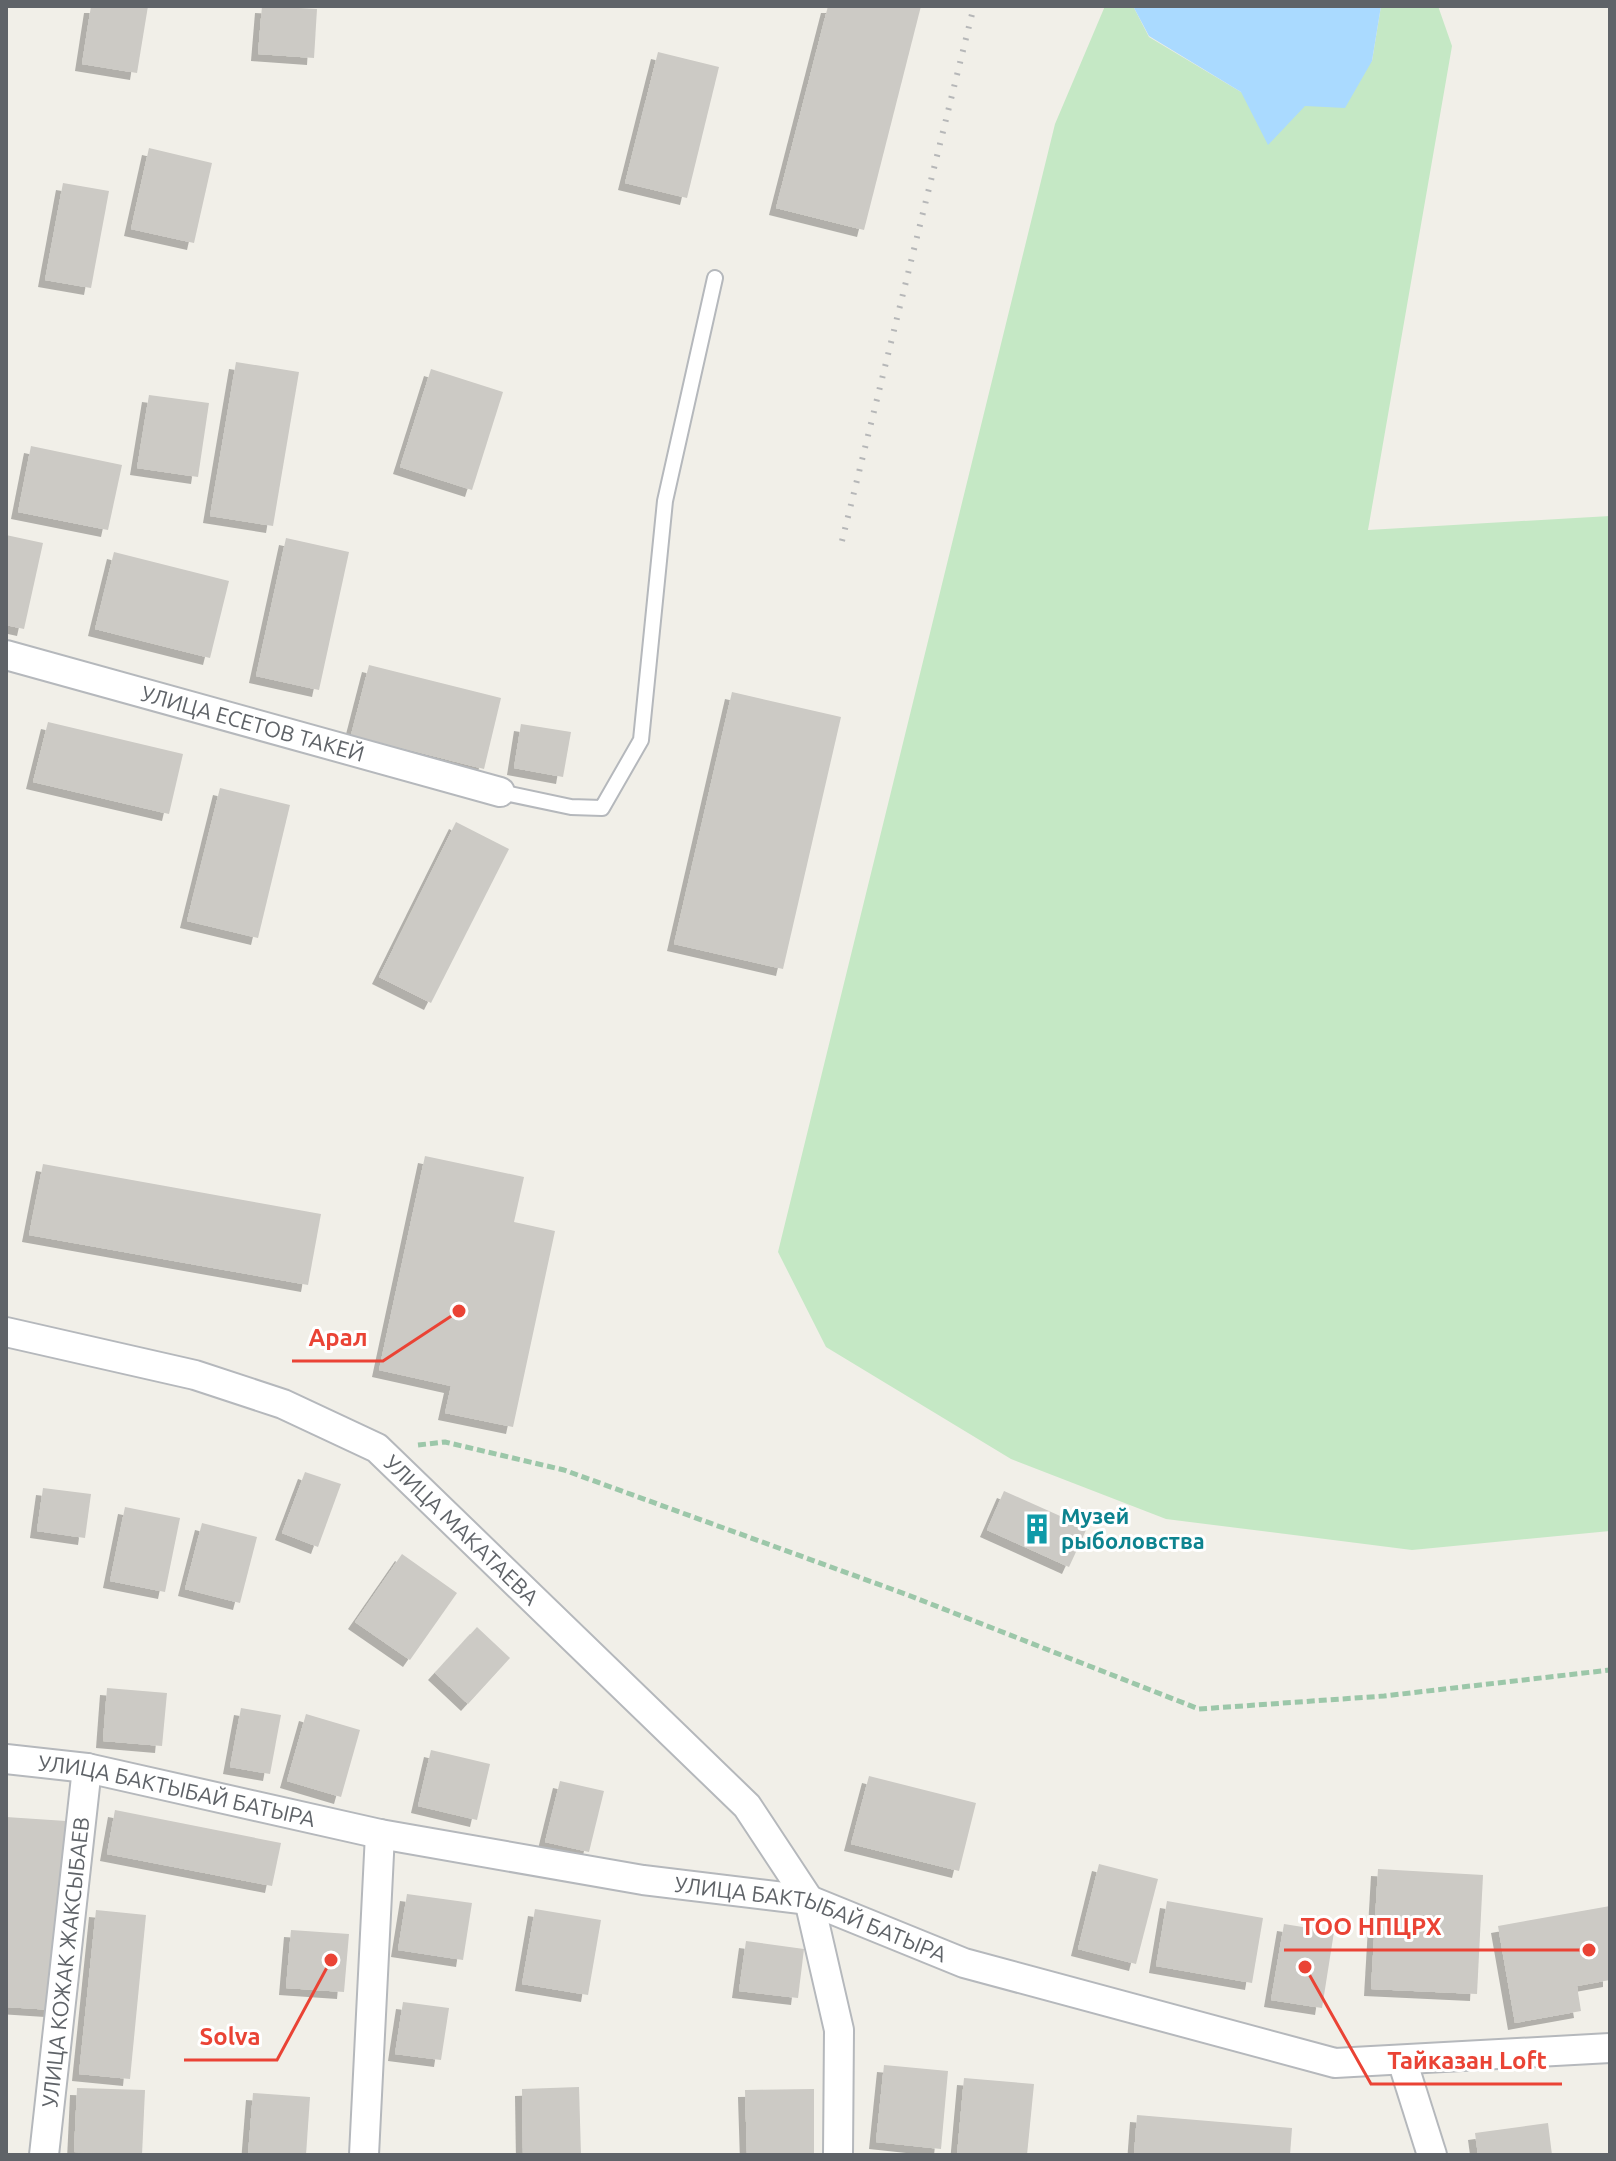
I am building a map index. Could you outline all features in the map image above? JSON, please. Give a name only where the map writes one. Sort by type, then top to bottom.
[{"type":"street","name":"УЛИЦА ЕСЕТОВ ТАКЕЙ","points":[[6,655],[500,792]]},
{"type":"street","name":"УЛИЦА МАКАТАЕВА","points":[[6,1332],[195,1375],[283,1404],[377,1448],[747,1806],[809,1900]]},
{"type":"street","name":"УЛИЦА БАКТЫБАЙ БАТЫРА","points":[[6,1759],[87,1768],[380,1834],[643,1880],[809,1900],[964,1963],[1335,2063],[1610,2048]]},
{"type":"street","name":"УЛИЦА КОЖАК ЖАКСЫБАЕВ","points":[[44,2155],[87,1768]]},
{"type":"street","points":[[364,2155],[380,1834]]},
{"type":"street","points":[[809,1900],[839,2030],[835,2123],[838,2155]]},
{"type":"street","points":[[1402,2060],[1432,2155]]},
{"type":"lane","points":[[500,792],[571,807],[602,808],[641,740],[665,501],[715,278]]},
{"type":"path","points":[[377,1448],[445,1442],[564,1470],[908,1595],[1199,1709],[1384,1696],[1610,1670]]},
{"type":"green space","points":[[1105,6],[1133,6],[1149,37],[1241,92],[1305,106],[1372,61],[1381,6],[1438,6],[1452,46],[1368,530],[1610,516],[1610,1531],[1412,1550],[1166,1519],[1011,1459],[826,1347],[778,1252],[1055,124]]},
{"type":"water","points":[[1133,6],[1381,6],[1372,61],[1345,108],[1305,106],[1268,145],[1241,92],[1149,36]]},
{"type":"building","points":[[91,6],[148,6],[137,73],[82,64]]},
{"type":"building","points":[[262,6],[317,9],[314,58],[258,54]]},
{"type":"building","points":[[828,6],[921,6],[864,230],[776,208]]},
{"type":"building","points":[[658,52],[719,67],[687,198],[625,183]]},
{"type":"building","points":[[149,148],[212,163],[194,243],[131,229]]},
{"type":"building","points":[[63,183],[109,191],[91,288],[45,280]]},
{"type":"building","points":[[236,362],[299,372],[273,526],[210,516]]},
{"type":"building","points":[[431,369],[503,392],[472,490],[400,467]]},
{"type":"building","points":[[149,395],[209,403],[198,477],[137,468]]},
{"type":"building","points":[[31,446],[122,465],[108,530],[18,512]]},
{"type":"building","points":[[6,535],[43,543],[24,629],[6,625]]},
{"type":"building","points":[[286,538],[349,552],[319,690],[256,676]]},
{"type":"building","points":[[114,552],[229,581],[210,658],[95,629]]},
{"type":"building","points":[[369,665],[501,698],[484,769],[351,735]]},
{"type":"building","points":[[732,692],[841,717],[783,969],[674,944]]},
{"type":"building","points":[[48,722],[183,754],[169,814],[33,782]]},
{"type":"building","points":[[521,724],[571,732],[563,777],[514,768]]},
{"type":"building","points":[[220,788],[290,805],[258,938],[187,921]]},
{"type":"building","points":[[456,822],[509,849],[431,1003],[379,977]]},
{"type":"building","points":[[425,1156],[524,1177],[514,1222],[555,1231],[513,1427],[445,1413],[451,1386],[379,1370]]},
{"type":"building","points":[[43,1164],[321,1214],[308,1285],[29,1235]]},
{"type":"building","points":[[305,1472],[341,1484],[318,1547],[282,1533]]},
{"type":"building","points":[[43,1488],[91,1494],[85,1538],[37,1531]]},
{"type":"building","name":"Музей рыболовства","points":[[1004,1491],[1087,1528],[1069,1567],[987,1530]]},
{"type":"building","points":[[125,1507],[180,1518],[165,1592],[110,1581]]},
{"type":"building","points":[[202,1523],[257,1537],[240,1603],[185,1589]]},
{"type":"building","points":[[402,1554],[457,1593],[410,1660],[355,1622]]},
{"type":"building","points":[[477,1627],[510,1658],[468,1704],[435,1673]]},
{"type":"building","points":[[107,1688],[167,1693],[162,1746],[103,1741]]},
{"type":"building","points":[[241,1708],[281,1715],[270,1774],[230,1767]]},
{"type":"building","points":[[306,1714],[360,1730],[341,1797],[287,1781]]},
{"type":"building","points":[[431,1750],[490,1764],[477,1820],[418,1806]]},
{"type":"building","points":[[869,1776],[976,1803],[959,1871],[851,1844]]},
{"type":"building","points":[[560,1781],[604,1791],[589,1852],[545,1842]]},
{"type":"building","points":[[115,1810],[281,1843],[272,1886],[107,1854]]},
{"type":"building","points":[[6,1817],[66,1821],[52,2010],[6,2007]]},
{"type":"building","points":[[1099,1864],[1158,1879],[1136,1964],[1078,1949]]},
{"type":"building","points":[[1378,1869],[1483,1875],[1477,1994],[1371,1989]]},
{"type":"building","points":[[407,1894],[472,1903],[463,1960],[398,1950]]},
{"type":"building","points":[[1167,1901],[1263,1918],[1252,1983],[1156,1966]]},
{"type":"building","points":[[1610,1906],[1610,1980],[1577,1986],[1581,2011],[1515,2023],[1498,1926]]},
{"type":"building","points":[[535,1909],[601,1920],[588,1995],[522,1984]]},
{"type":"building","points":[[96,1910],[146,1915],[130,2079],[79,2074]]},
{"type":"building","points":[[1284,1924],[1334,1932],[1322,2008],[1271,2000]]},
{"type":"building","points":[[291,1930],[349,1934],[344,1992],[286,1988]]},
{"type":"building","points":[[746,1941],[804,1949],[798,1998],[739,1991]]},
{"type":"building","points":[[403,2002],[449,2008],[441,2060],[395,2054]]},
{"type":"building","points":[[884,2065],[948,2071],[941,2149],[876,2142]]},
{"type":"building","points":[[964,2078],[1034,2084],[1027,2155],[957,2155]]},
{"type":"building","points":[[579,2087],[581,2155],[523,2155],[522,2089]]},
{"type":"building","points":[[77,2088],[145,2090],[142,2155],[74,2152]]},
{"type":"building","points":[[814,2089],[814,2154],[747,2155],[745,2090]]},
{"type":"building","points":[[253,2093],[310,2097],[306,2155],[248,2155]]},
{"type":"building","points":[[1137,2115],[1292,2128],[1290,2155],[1134,2155]]},
{"type":"building","points":[[1548,2123],[1552,2155],[1478,2155],[1475,2133]]},
{"type":"railway","points":[[842,541],[974,6]]},
{"type":"place","name":"Арал","points":[[459,1311]]},
{"type":"place","name":"Музей рыболовства","points":[[1037,1529]]},
{"type":"place","name":"ТОО НПЦРХ","points":[[1589,1950]]},
{"type":"place","name":"Solva","points":[[331,1960]]},
{"type":"place","name":"Тайказан Loft","points":[[1305,1967]]}]
